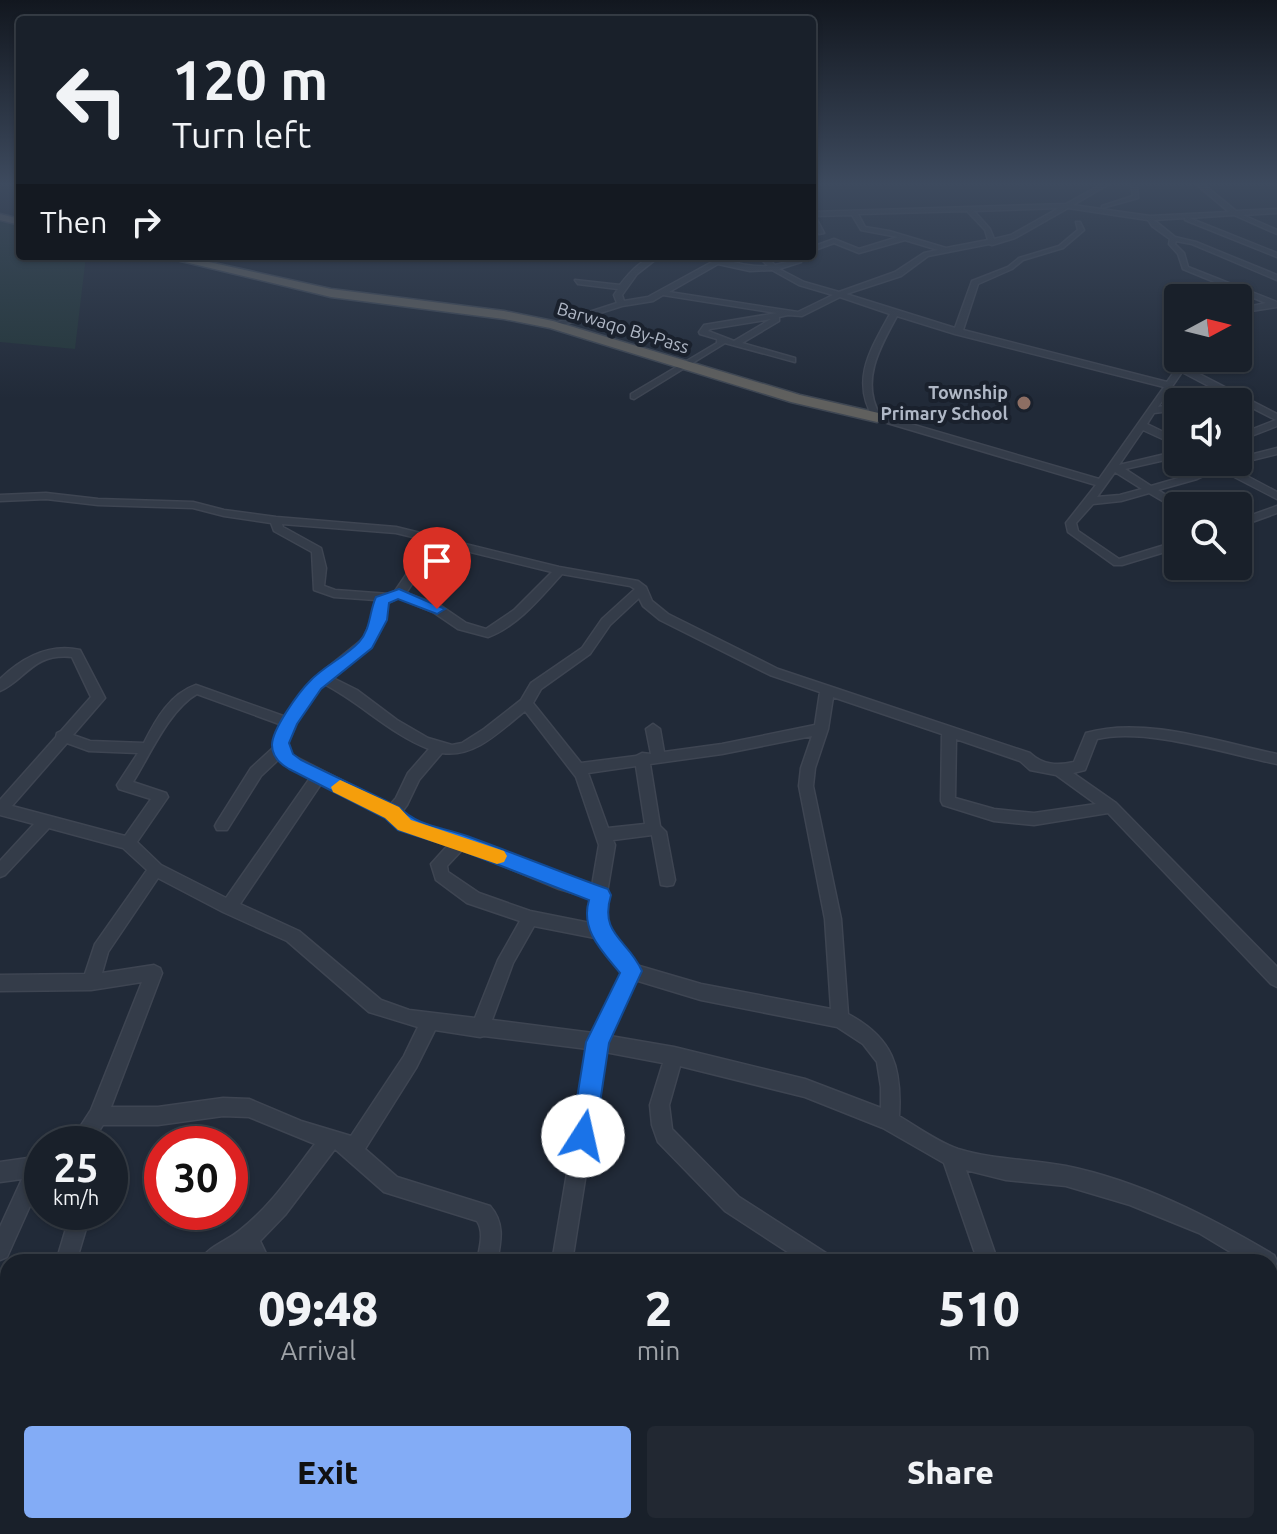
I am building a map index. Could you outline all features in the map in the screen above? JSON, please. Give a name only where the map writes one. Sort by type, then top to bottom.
[{"type":"highway","name":"Barwaqo By-Pass","points":[[184,260],[331,293],[504,315],[553,325],[796,399],[877,417]]},
{"type":"street","points":[[663,293],[683,298],[740,302],[799,314],[840,294],[898,274],[924,256]]},
{"type":"street","points":[[1012,256],[1021,259]]},
{"type":"street","points":[[958,332],[975,283],[1032,256]]},
{"type":"street","points":[[1182,256],[1185,268],[1276,305]]},
{"type":"street","points":[[1222,256],[1277,278]]},
{"type":"street","points":[[1241,264],[1277,256]]},
{"type":"street","points":[[621,304],[618,295],[622,287],[642,264],[650,260]]},
{"type":"street","points":[[553,325],[621,304],[650,299],[723,260],[761,271],[774,270],[799,260]]},
{"type":"street","points":[[765,260],[774,270],[798,285],[840,294],[894,314],[958,332],[1167,385]]},
{"type":"street","points":[[578,282],[622,287]]},
{"type":"street","points":[[1252,309],[1276,305]]},
{"type":"street","points":[[790,313],[703,329],[708,335],[792,360]]},
{"type":"street","points":[[736,343],[790,313]]},
{"type":"street","points":[[894,314],[867,369],[865,399],[877,417],[1101,483]]},
{"type":"street","points":[[634,396],[723,340]]},
{"type":"street","points":[[1164,548],[1118,563],[1073,532],[1071,523],[1113,469],[1181,368],[1221,388]]},
{"type":"street","points":[[1252,406],[1277,421]]},
{"type":"street","points":[[1152,411],[1164,409]]},
{"type":"street","points":[[1252,432],[1277,421]]},
{"type":"street","points":[[1141,425],[1164,436]]},
{"type":"street","points":[[1252,456],[1277,451]]},
{"type":"street","points":[[1113,469],[1164,458]]},
{"type":"street","points":[[1113,469],[1164,499]]},
{"type":"street","points":[[1087,501],[1121,498],[1195,476]]},
{"type":"street","points":[[1240,476],[1277,496]]},
{"type":"street","points":[[0,498],[46,496],[98,502],[193,505],[276,520],[396,530],[559,570],[634,583],[642,589],[647,603],[671,621],[774,672],[1025,757],[1035,766],[1060,771],[1111,807],[1277,979]]},
{"type":"street","points":[[1252,519],[1277,509]]},
{"type":"street","points":[[276,520],[278,529],[317,550],[320,568],[318,588],[334,593],[393,595],[429,605],[462,626],[488,633],[529,605],[559,570]]},
{"type":"street","points":[[436,539],[393,595],[380,602],[379,620],[367,645],[322,678],[289,723],[281,749],[286,758],[392,813],[404,825],[461,842],[600,895]]},
{"type":"street","points":[[322,678],[353,694],[388,722],[438,748],[464,747],[526,703],[536,686],[586,651],[606,622],[642,589]]},
{"type":"street","points":[[0,687],[42,655],[60,650],[76,653],[98,698],[0,809],[128,843],[156,869],[293,936],[375,1006],[430,1022],[598,1042],[674,1056],[805,1088],[889,1121],[952,1157],[1006,1170],[1066,1176],[1130,1195],[1206,1226],[1254,1254]]},
{"type":"street","points":[[128,843],[161,797],[124,785],[162,722],[188,692],[196,689],[289,723]]},
{"type":"street","points":[[827,690],[821,729],[806,786],[833,919],[840,1019]]},
{"type":"street","points":[[526,703],[582,775],[607,851],[596,911],[600,932],[631,971],[701,992],[840,1019],[866,1032],[888,1063],[893,1082],[889,1121]]},
{"type":"street","points":[[653,729],[658,756]]},
{"type":"street","points":[[577,769],[722,749],[821,729]]},
{"type":"street","points":[[949,731],[948,801],[994,815],[1034,819],[1111,807]]},
{"type":"street","points":[[1060,771],[1080,766],[1091,736],[1108,731],[1153,736],[1277,759]]},
{"type":"street","points":[[62,736],[89,746],[148,748]]},
{"type":"street","points":[[392,813],[402,801],[413,777],[438,748]]},
{"type":"street","points":[[222,826],[256,772],[281,749]]},
{"type":"street","points":[[642,758],[653,829]]},
{"type":"street","points":[[229,907],[319,776]]},
{"type":"street","points":[[0,871],[45,822]]},
{"type":"street","points":[[602,835],[653,829],[659,832],[667,880]]},
{"type":"street","points":[[461,842],[439,864],[441,875],[473,898],[530,918],[600,932]]},
{"type":"street","points":[[91,982],[101,949],[156,869]]},
{"type":"street","points":[[480,1029],[506,960],[530,918]]},
{"type":"street","points":[[563,1254],[598,1042],[631,971]]},
{"type":"street","points":[[0,983],[91,982],[154,973],[98,1116],[91,1126]]},
{"type":"street","points":[[353,1151],[410,1062],[430,1022]]},
{"type":"street","points":[[674,1056],[658,1103],[659,1123],[665,1135],[732,1204],[810,1254]]},
{"type":"street","points":[[98,1116],[158,1116],[223,1107],[249,1108],[284,1124],[343,1142],[391,1185],[483,1213],[492,1226],[488,1254]]},
{"type":"street","points":[[224,1254],[248,1240],[331,1138]]},
{"type":"street","points":[[952,1157],[985,1254]]},
{"type":"street","points":[[0,1172],[24,1169]]},
{"type":"street","points":[[0,1250],[24,1200]]},
{"type":"street","points":[[68,1254],[76,1230]]},
{"type":"street","points":[[248,1240],[256,1254]]},
{"type":"shaded area","points":[[0,256],[16,256],[16,260],[86,260],[75,349],[0,342]]},
{"type":"slow traffic","points":[[340,787],[392,813],[404,825],[497,856]]},
{"type":"place","name":"Township Primary School","points":[[1024,403]]},
{"type":"route","points":[[437,609],[399,594],[381,600],[379,620],[367,645],[315,685],[289,723],[281,749],[295,765],[392,813],[404,825],[461,842],[600,895],[596,911],[600,932],[631,971],[598,1042],[583,1136]]}]
